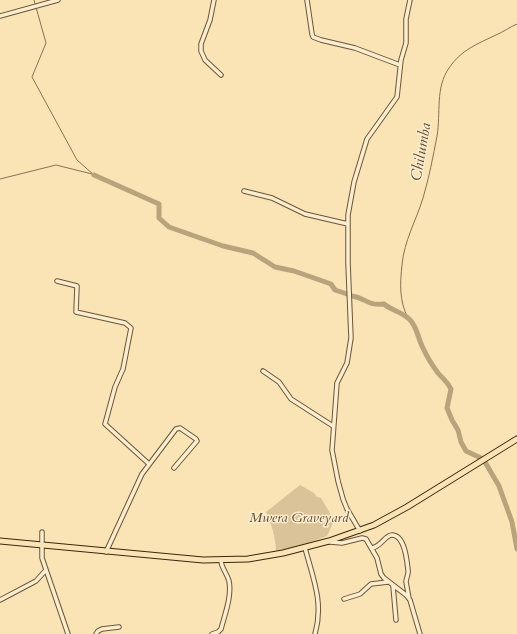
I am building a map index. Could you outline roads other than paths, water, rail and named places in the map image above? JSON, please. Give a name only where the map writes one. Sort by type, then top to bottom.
[{"type":"highway","points":[[0,541],[186,560],[221,560],[271,556],[329,542],[360,531],[407,508],[517,439]]},
{"type":"street","points":[[0,16],[58,0]]},
{"type":"street","points":[[214,0],[210,20],[201,44],[201,51],[205,60],[221,75]]},
{"type":"street","points":[[307,0],[313,37],[360,50],[400,65]]},
{"type":"street","points":[[360,531],[347,509],[338,481],[332,450],[337,383],[347,363],[351,338],[348,224],[349,209],[354,182],[366,142],[397,97],[400,65],[406,42],[406,19],[410,0]]},
{"type":"street","points":[[244,191],[272,198],[305,214],[348,224]]},
{"type":"street","points":[[57,282],[77,286],[76,312],[125,323],[131,328],[123,370],[116,387],[105,424],[149,464]]},
{"type":"street","points":[[263,371],[279,382],[291,399],[333,426]]},
{"type":"street","points":[[106,552],[136,485],[149,464],[176,429],[180,428],[197,441],[174,468]]},
{"type":"street","points":[[42,532],[42,558],[68,634]]},
{"type":"street","points":[[372,548],[378,546],[389,536],[398,538],[403,545],[406,552],[408,571],[406,580],[409,599],[420,634]]},
{"type":"street","points":[[329,542],[342,544],[364,538],[366,539],[377,558],[381,574],[388,582],[409,599]]},
{"type":"street","points":[[305,548],[318,598],[319,614],[315,634]]},
{"type":"street","points":[[212,634],[218,632],[221,628],[229,594],[229,582],[222,567],[221,560]]},
{"type":"street","points":[[0,600],[36,582],[46,570]]},
{"type":"street","points":[[344,599],[360,594],[372,584],[388,582]]},
{"type":"street","points":[[393,586],[396,620]]},
{"type":"street","points":[[96,634],[98,630],[119,628]]},
{"type":"waterway","points":[[34,0],[46,43],[32,77],[77,160],[94,175]]},
{"type":"waterway","name":"Chilumba","points":[[408,318],[403,305],[401,292],[403,256],[423,198],[429,175],[437,136],[439,101],[442,84],[449,68],[464,52],[517,24]]},
{"type":"waterway","points":[[0,179],[56,165],[92,174]]},
{"type":"waterway","points":[[94,175],[159,204],[159,218],[169,227],[223,246],[253,253],[275,267],[294,271],[331,284],[335,290],[347,294]]},
{"type":"waterway","points":[[352,296],[361,298],[370,303],[384,304],[411,321],[430,361],[451,389],[447,408],[458,430],[461,442],[466,451],[481,458]]},
{"type":"waterway","points":[[485,462],[499,486],[512,522],[517,549]]},
{"type":"park label","name":"Mwera Graveyard","points":[[299,519]]}]
